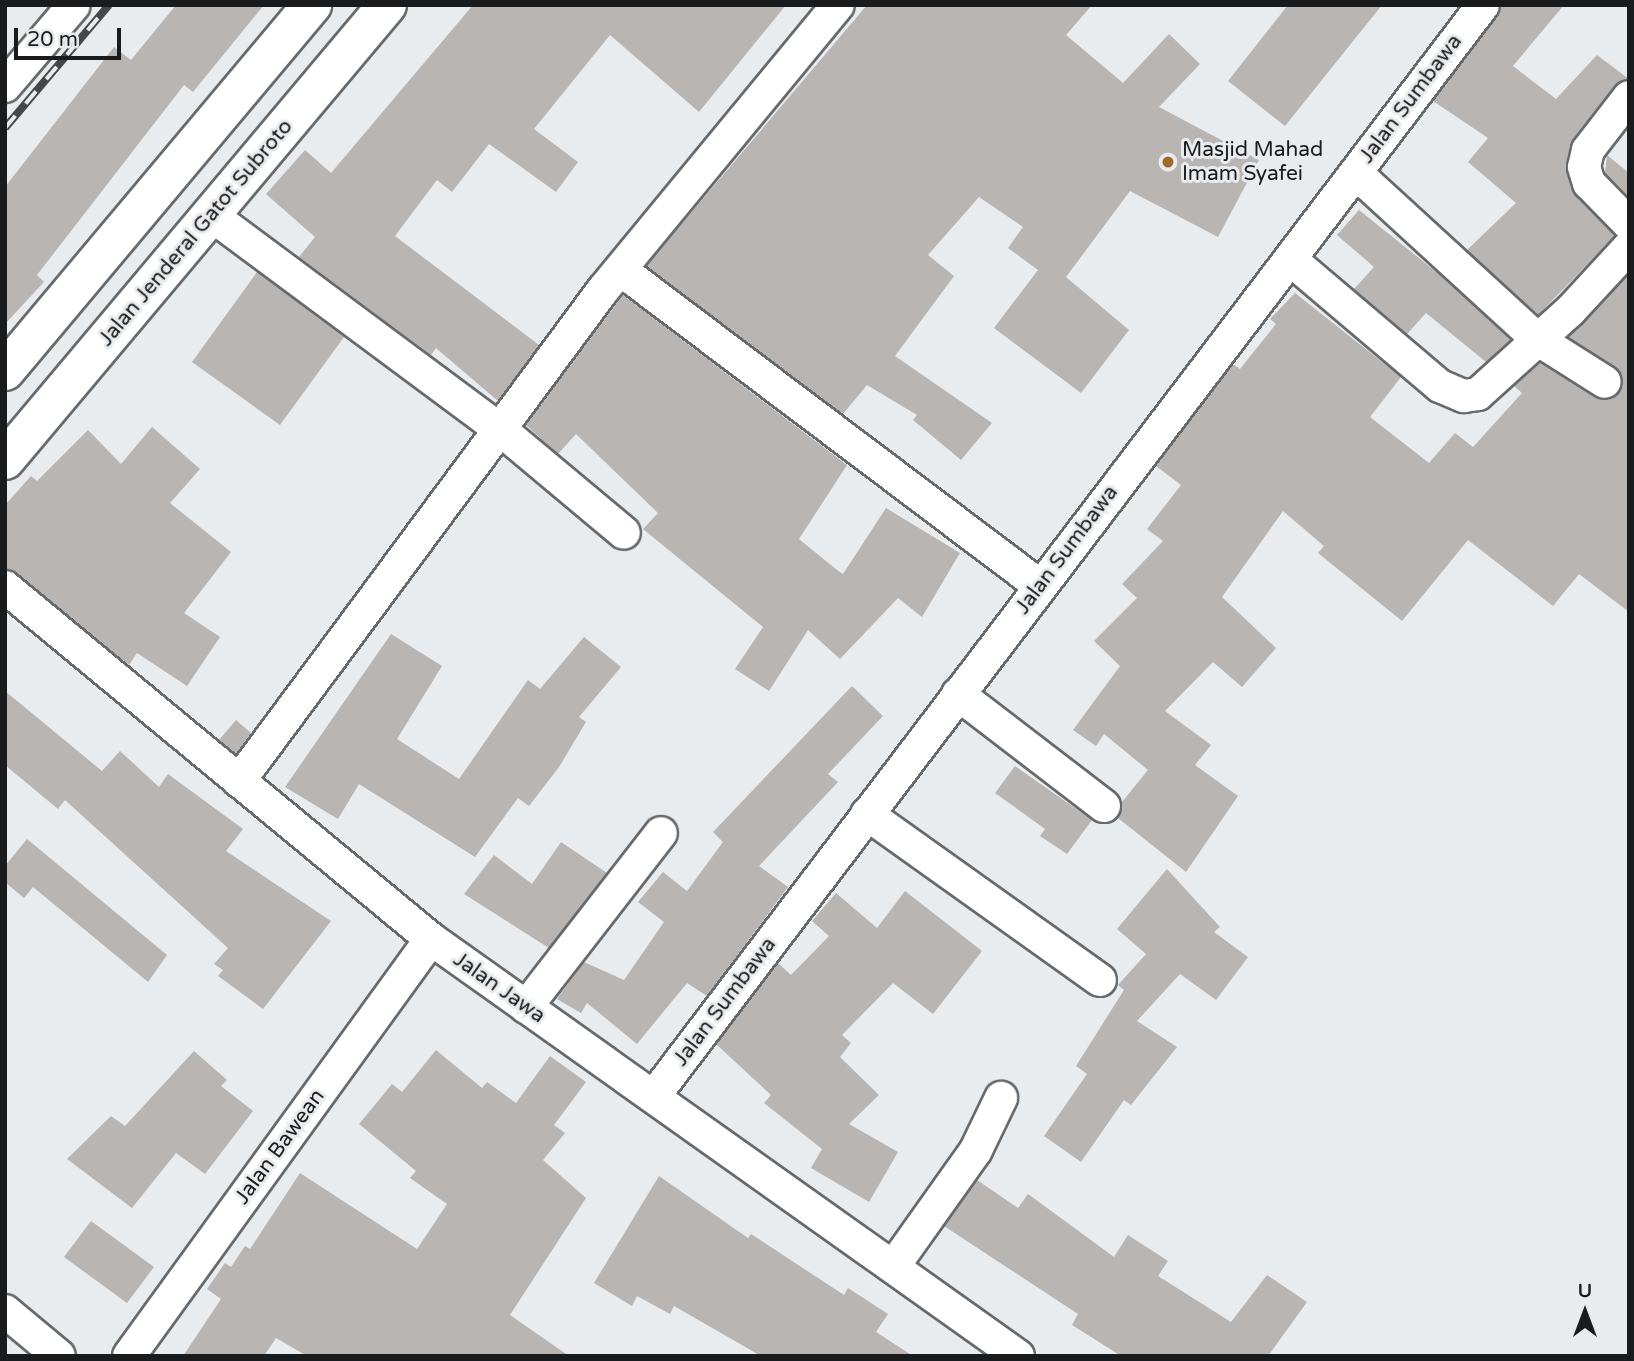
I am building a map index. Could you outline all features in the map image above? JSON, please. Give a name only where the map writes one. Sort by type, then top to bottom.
[{"type":"main road","points":[[5,371],[312,5]]},
{"type":"main road","name":"Jalan Jenderal Gatot Subroto","points":[[5,460],[387,5]]},
{"type":"street","points":[[5,86],[74,5]]},
{"type":"street","points":[[239,781],[621,270],[838,5]]},
{"type":"street","name":"Jalan Sumbawa","points":[[654,1096],[1483,5]]},
{"type":"street","points":[[1629,97],[1588,150],[1584,167],[1589,183],[1629,224]]},
{"type":"street","points":[[1356,173],[1537,339],[1605,382]]},
{"type":"street","points":[[211,215],[501,430],[624,533]]},
{"type":"street","points":[[1290,259],[1453,394],[1478,394],[1629,247]]},
{"type":"street","points":[[621,270],[1040,586]]},
{"type":"street","name":"Jalan Jawa","points":[[5,587],[431,939],[1015,1355]]},
{"type":"street","points":[[958,694],[1104,806]]},
{"type":"street","points":[[867,814],[1100,980]]},
{"type":"street","points":[[526,1007],[661,833]]},
{"type":"street","name":"Jalan Bawean","points":[[129,1356],[431,939]]},
{"type":"street","points":[[893,1267],[981,1142],[1002,1098]]},
{"type":"street","points":[[5,1311],[59,1356]]},
{"type":"building","points":[[176,5],[264,5],[193,92],[184,85],[37,275],[44,282],[5,324],[5,187],[114,47],[131,60]]},
{"type":"building","points":[[473,5],[786,5],[699,112],[610,35],[534,129],[578,162],[556,192],[489,144],[452,192],[437,180],[395,236],[539,345],[498,401],[436,348],[431,355],[299,257],[315,237],[266,194],[305,150],[331,173]]},
{"type":"building","points":[[867,5],[1092,5],[1066,35],[1123,83],[1169,34],[1200,64],[1159,107],[1259,160],[1218,237],[1130,191],[1066,277],[1129,330],[1081,393],[994,328],[1038,270],[1008,248],[1023,227],[979,197],[928,255],[954,276],[895,356],[992,423],[961,460],[913,420],[917,415],[867,385],[843,414],[646,266]]},
{"type":"building","points":[[1288,5],[1382,5],[1285,126],[1228,81]]},
{"type":"building","points":[[1502,5],[1564,5],[1513,66],[1556,99],[1597,55],[1629,79],[1614,86],[1573,139],[1566,163],[1575,195],[1615,236],[1538,315],[1467,250],[1516,203],[1468,162],[1488,138],[1433,101]]},
{"type":"building","points":[[1607,155],[1629,173],[1629,197],[1605,173]]},
{"type":"building","points":[[1359,210],[1440,275],[1511,340],[1486,362],[1426,313],[1407,334],[1354,289],[1374,267],[1337,235]]},
{"type":"building","points":[[257,272],[344,337],[280,425],[192,362]]},
{"type":"building","points":[[1629,274],[1629,612],[1579,574],[1553,606],[1468,540],[1402,621],[1318,553],[1324,546],[1283,511],[1222,597],[1276,648],[1242,687],[1213,662],[1165,711],[1211,745],[1195,765],[1238,796],[1186,872],[1118,818],[1122,802],[1148,770],[1104,734],[1096,746],[1073,730],[1120,666],[1094,641],[1137,598],[1122,584],[1163,541],[1147,529],[1181,485],[1156,466],[1233,364],[1240,369],[1276,324],[1270,319],[1295,293],[1401,377],[1370,417],[1429,463],[1455,433],[1473,447],[1522,393],[1514,386],[1540,363],[1596,398],[1620,392],[1623,382],[1615,367],[1568,337]]},
{"type":"building","points":[[623,295],[847,465],[799,539],[837,570],[843,574],[886,508],[960,553],[922,617],[898,598],[840,659],[808,630],[769,691],[735,669],[763,627],[643,529],[658,513],[576,434],[558,454],[526,425]]},
{"type":"building","points":[[152,427],[200,469],[170,503],[231,552],[184,613],[220,637],[187,686],[137,653],[129,665],[5,569],[5,505],[31,476],[37,481],[88,430],[121,464]]},
{"type":"building","points":[[391,634],[442,666],[397,739],[459,779],[528,680],[540,689],[584,637],[621,667],[579,717],[586,722],[559,767],[529,806],[518,798],[475,857],[359,784],[338,819],[285,787]]},
{"type":"building","points":[[852,686],[883,716],[828,774],[838,782],[759,866],[788,887],[707,996],[687,983],[637,1044],[587,1003],[581,1013],[557,999],[584,962],[624,980],[664,922],[638,902],[663,872],[687,891],[723,842],[713,832]]},
{"type":"building","points":[[5,691],[102,771],[120,751],[159,787],[168,774],[243,829],[226,851],[331,921],[263,1009],[218,976],[223,970],[214,964],[228,948],[65,800],[58,809],[5,765]]},
{"type":"building","points":[[236,720],[251,733],[236,754],[219,740]]},
{"type":"building","points":[[1015,766],[1092,820],[1067,854],[1040,836],[1045,829],[995,793]]},
{"type":"building","points":[[27,839],[167,955],[148,982],[33,887],[24,898],[5,882],[5,866]]},
{"type":"building","points":[[561,842],[607,873],[549,948],[464,894],[494,855],[532,884]]},
{"type":"building","points":[[1167,869],[1220,927],[1214,932],[1248,957],[1216,1000],[1180,974],[1137,1021],[1177,1047],[1131,1105],[1124,1100],[1081,1162],[1044,1136],[1087,1074],[1076,1066],[1124,990],[1118,985],[1146,954],[1117,929]]},
{"type":"building","points":[[905,891],[982,951],[933,1014],[893,983],[842,1035],[851,1043],[840,1057],[879,1095],[849,1124],[898,1152],[869,1202],[811,1168],[822,1149],[764,1103],[771,1095],[716,1044],[778,963],[791,975],[829,936],[812,921],[836,893],[877,928]]},
{"type":"building","points":[[436,1050],[482,1088],[487,1082],[516,1103],[550,1056],[586,1082],[554,1125],[565,1133],[543,1160],[586,1198],[510,1315],[569,1356],[307,1356],[276,1338],[264,1356],[183,1356],[221,1299],[207,1289],[225,1263],[231,1267],[245,1246],[250,1249],[300,1173],[417,1249],[447,1204],[410,1178],[416,1171],[359,1124],[392,1084],[402,1092]]},
{"type":"building","points":[[194,1051],[227,1080],[221,1086],[253,1111],[205,1174],[176,1153],[132,1208],[67,1159],[111,1116],[125,1126]]},
{"type":"building","points":[[659,1176],[748,1238],[751,1234],[844,1295],[848,1288],[888,1314],[876,1332],[913,1356],[761,1356],[674,1306],[670,1314],[637,1296],[632,1306],[594,1283]]},
{"type":"building","points":[[977,1180],[1018,1208],[1028,1194],[1114,1257],[1128,1235],[1168,1261],[1158,1276],[1231,1322],[1267,1275],[1307,1302],[1268,1356],[1121,1356],[1072,1325],[1078,1314],[944,1226]]},
{"type":"building","points":[[91,1221],[154,1267],[127,1303],[64,1257]]},
{"type":"railway","points":[[5,128],[109,5]]},
{"type":"place","name":"Masjid Mahad Imam Syafei","points":[[1168,162]]}]
